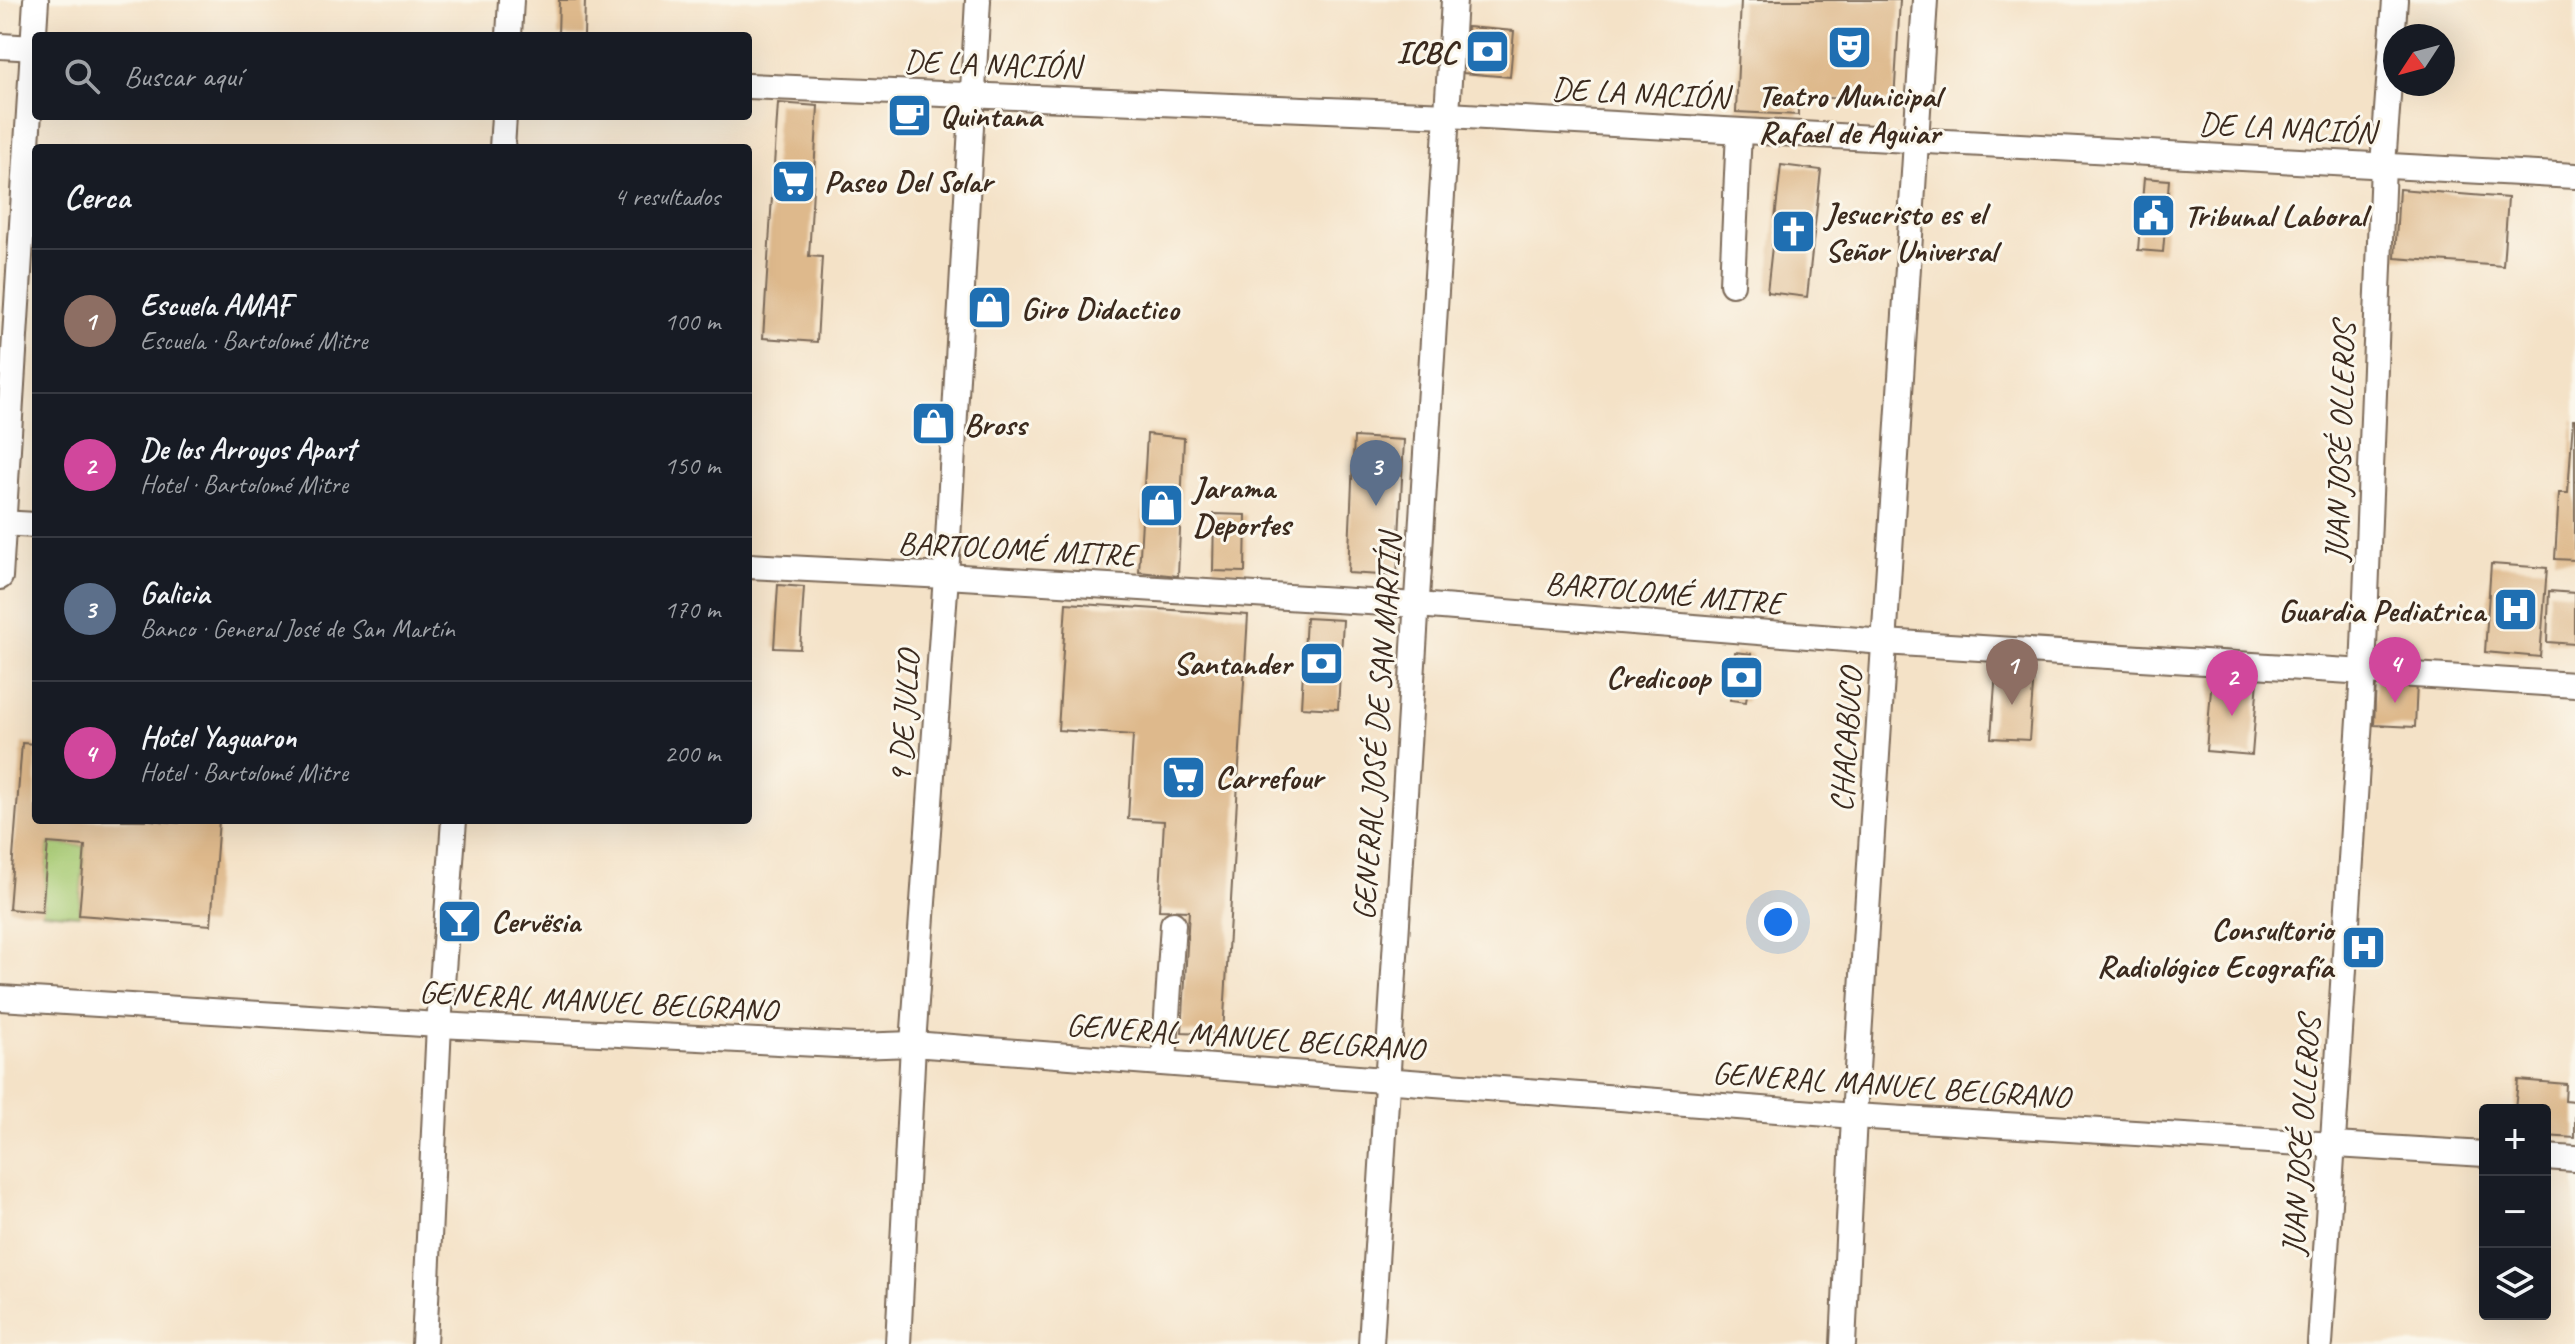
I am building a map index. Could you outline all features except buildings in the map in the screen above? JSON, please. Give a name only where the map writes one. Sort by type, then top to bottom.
[{"type":"street","points":[[35,32],[36,0]]},
{"type":"street","points":[[509,32],[511,0]]},
{"type":"street","name":"9 DE JULIO","points":[[898,1344],[913,1044],[946,576],[978,0]]},
{"type":"street","name":"GENERAL JOSÉ DE SAN MARTÍN","points":[[1371,1344],[1454,0]]},
{"type":"street","name":"CHACABUCO","points":[[1843,1344],[1854,1116],[1925,0]]},
{"type":"street","name":"JUAN JOSÉ OLLEROS","points":[[2320,1344],[2363,672],[2383,165],[2395,0]]},
{"type":"street","points":[[0,46],[32,48]]},
{"type":"street","points":[[0,577],[32,78]]},
{"type":"street","name":"DE LA NACIÓN","points":[[752,86],[1448,115],[2575,176]]},
{"type":"street","points":[[502,144],[504,120]]},
{"type":"street","points":[[1732,284],[1739,131]]},
{"type":"street","points":[[2,523],[32,525]]},
{"type":"street","name":"BARTOLOMÉ MITRE","points":[[752,566],[1417,605],[1884,642],[2575,685]]},
{"type":"street","points":[[424,1344],[439,1025],[454,824]]},
{"type":"street","points":[[1164,1063],[1173,924]]},
{"type":"street","name":"GENERAL MANUEL BELGRANO","points":[[0,998],[439,1025],[856,1046],[913,1044],[1854,1116],[2479,1154]]},
{"type":"street","points":[[2551,1157],[2575,1159]]},
{"type":"green space","points":[[48,843],[85,846],[79,915],[42,912]]},
{"type":"place","name":"Teatro Municipal Rafael de Aguiar","points":[[1849,48]]},
{"type":"place","name":"ICBC","points":[[1488,52]]},
{"type":"place","name":"Quintana","points":[[909,115]]},
{"type":"place","name":"Paseo Del Solar","points":[[793,181]]},
{"type":"place","name":"Tribunal Laboral","points":[[2153,215]]},
{"type":"place","name":"Jesucristo es el Señor Universal","points":[[1794,231]]},
{"type":"place","name":"Giro Didactico","points":[[990,308]]},
{"type":"place","name":"Bross","points":[[933,424]]},
{"type":"place","name":"Jarama Deportes","points":[[1162,505]]},
{"type":"place","name":"Galicia","points":[[1376,506]]},
{"type":"place","name":"Guardia Pediatrica","points":[[2516,610]]},
{"type":"place","name":"Santander","points":[[1322,663]]},
{"type":"place","name":"Credicoop","points":[[1741,677]]},
{"type":"place","name":"Hotel Yaguaron","points":[[2395,703]]},
{"type":"place","name":"Escuela AMAF","points":[[2012,705]]},
{"type":"place","name":"De los Arroyos Apart","points":[[2232,716]]},
{"type":"place","name":"Carrefour","points":[[1184,777]]},
{"type":"place","name":"Cervësia","points":[[460,921]]},
{"type":"place","name":"Consultorio Radiológico Ecografía","points":[[2364,947]]}]
